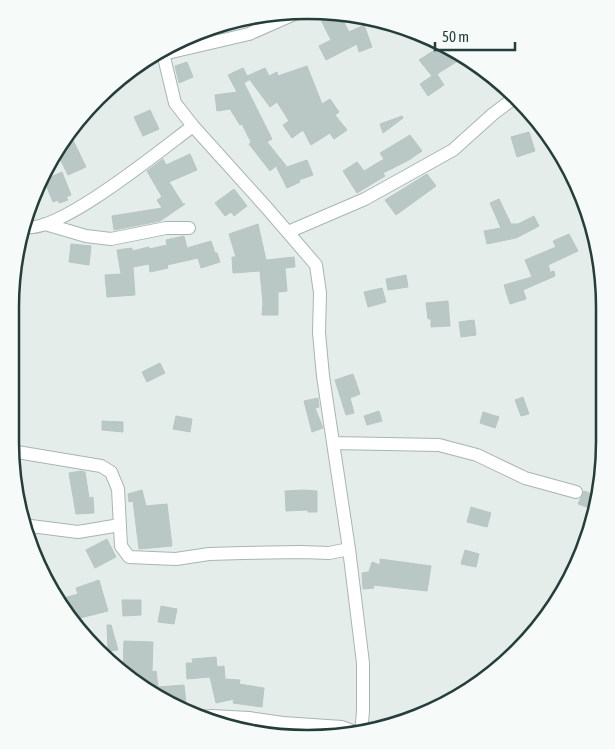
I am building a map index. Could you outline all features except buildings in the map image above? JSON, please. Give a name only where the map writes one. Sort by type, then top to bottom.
[{"type":"street","points":[[179,49],[249,34],[281,20]]},
{"type":"street","points":[[164,57],[175,103],[193,126],[316,265],[320,293],[319,334],[322,376],[349,549],[363,663],[361,725]]},
{"type":"street","points":[[288,232],[366,199],[453,150],[510,101]]},
{"type":"street","points":[[30,228],[45,224],[67,214],[100,194],[193,126]]},
{"type":"street","points":[[45,224],[86,236],[111,239],[166,228],[189,228]]},
{"type":"street","points":[[333,442],[439,445],[477,455],[525,478],[576,492]]},
{"type":"street","points":[[19,452],[101,466],[111,472],[118,489],[121,546],[129,557],[176,559],[209,554],[328,553],[349,549]]},
{"type":"street","points":[[32,526],[78,532],[120,525]]},
{"type":"street","points":[[220,716],[345,728]]}]
